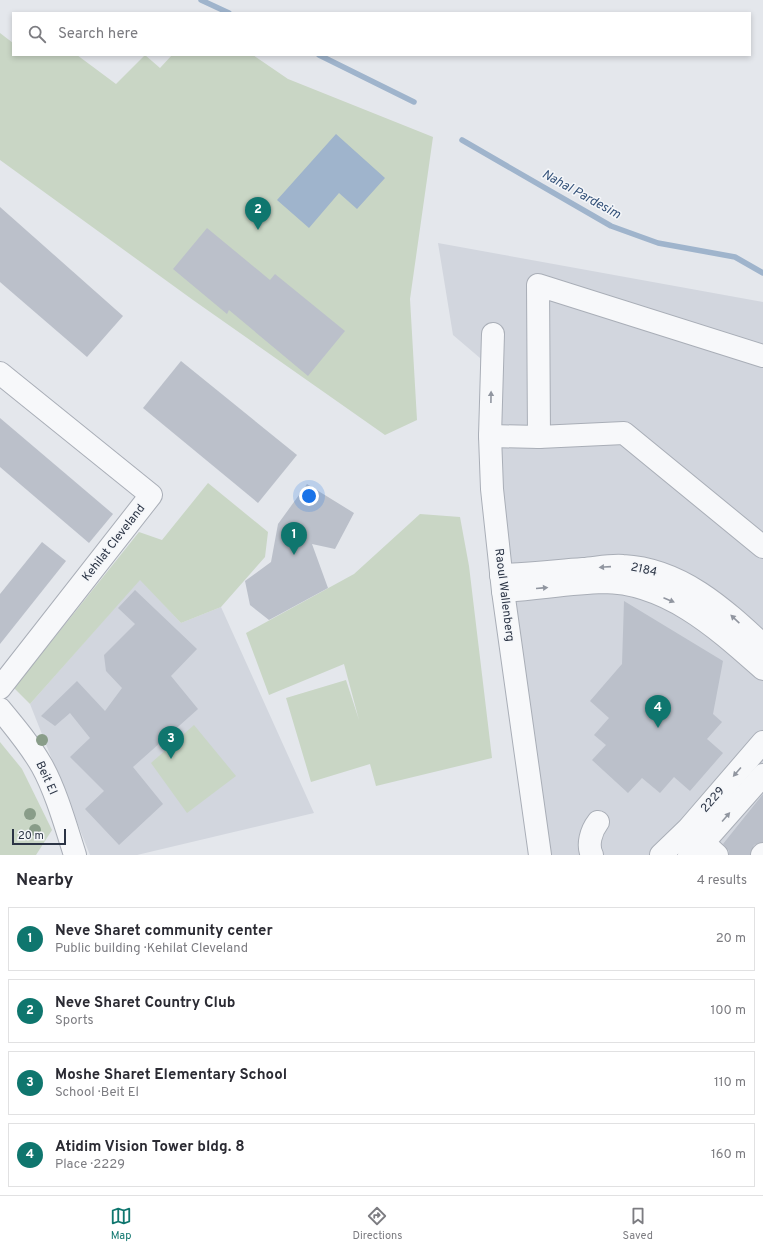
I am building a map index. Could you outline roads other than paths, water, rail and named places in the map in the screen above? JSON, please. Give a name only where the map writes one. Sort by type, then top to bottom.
[{"type":"street","points":[[539,437],[538,285],[763,356]]},
{"type":"street","name":"Raoul Wallenberg","points":[[493,334],[490,436],[492,489],[502,583],[540,855]]},
{"type":"street","name":"Kehilat Cleveland","points":[[0,373],[151,495],[0,688]]},
{"type":"street","points":[[490,436],[539,437],[624,433],[763,547]]},
{"type":"street","name":"2184","points":[[502,583],[604,582],[625,584],[646,590],[678,604],[760,655]]},
{"type":"street","name":"Beit El","points":[[0,709],[25,739],[42,767],[67,830],[75,855]]},
{"type":"street","name":"2229","points":[[699,845],[763,742]]},
{"type":"street","name":"2229","points":[[661,855],[699,845],[763,775]]},
{"type":"street","points":[[592,855],[589,849],[593,828],[598,822]]},
{"type":"water","points":[[336,134],[385,178],[357,209],[339,193],[309,228],[277,200]]},
{"type":"waterway","name":"Nahal Pardesim","points":[[201,0],[227,12]]},
{"type":"waterway","name":"Nahal Pardesim","points":[[321,56],[414,102]]},
{"type":"waterway","name":"Nahal Pardesim","points":[[462,140],[611,226],[658,243],[735,257],[763,273]]},
{"type":"place","name":"Neve Sharet Country Club","points":[[258,230]]},
{"type":"place","name":"Neve Sharet community center","points":[[294,555]]},
{"type":"place","name":"Atidim Vision Tower bldg. 8","points":[[658,728]]},
{"type":"place","name":"Moshe Sharet Elementary School","points":[[171,759]]}]
